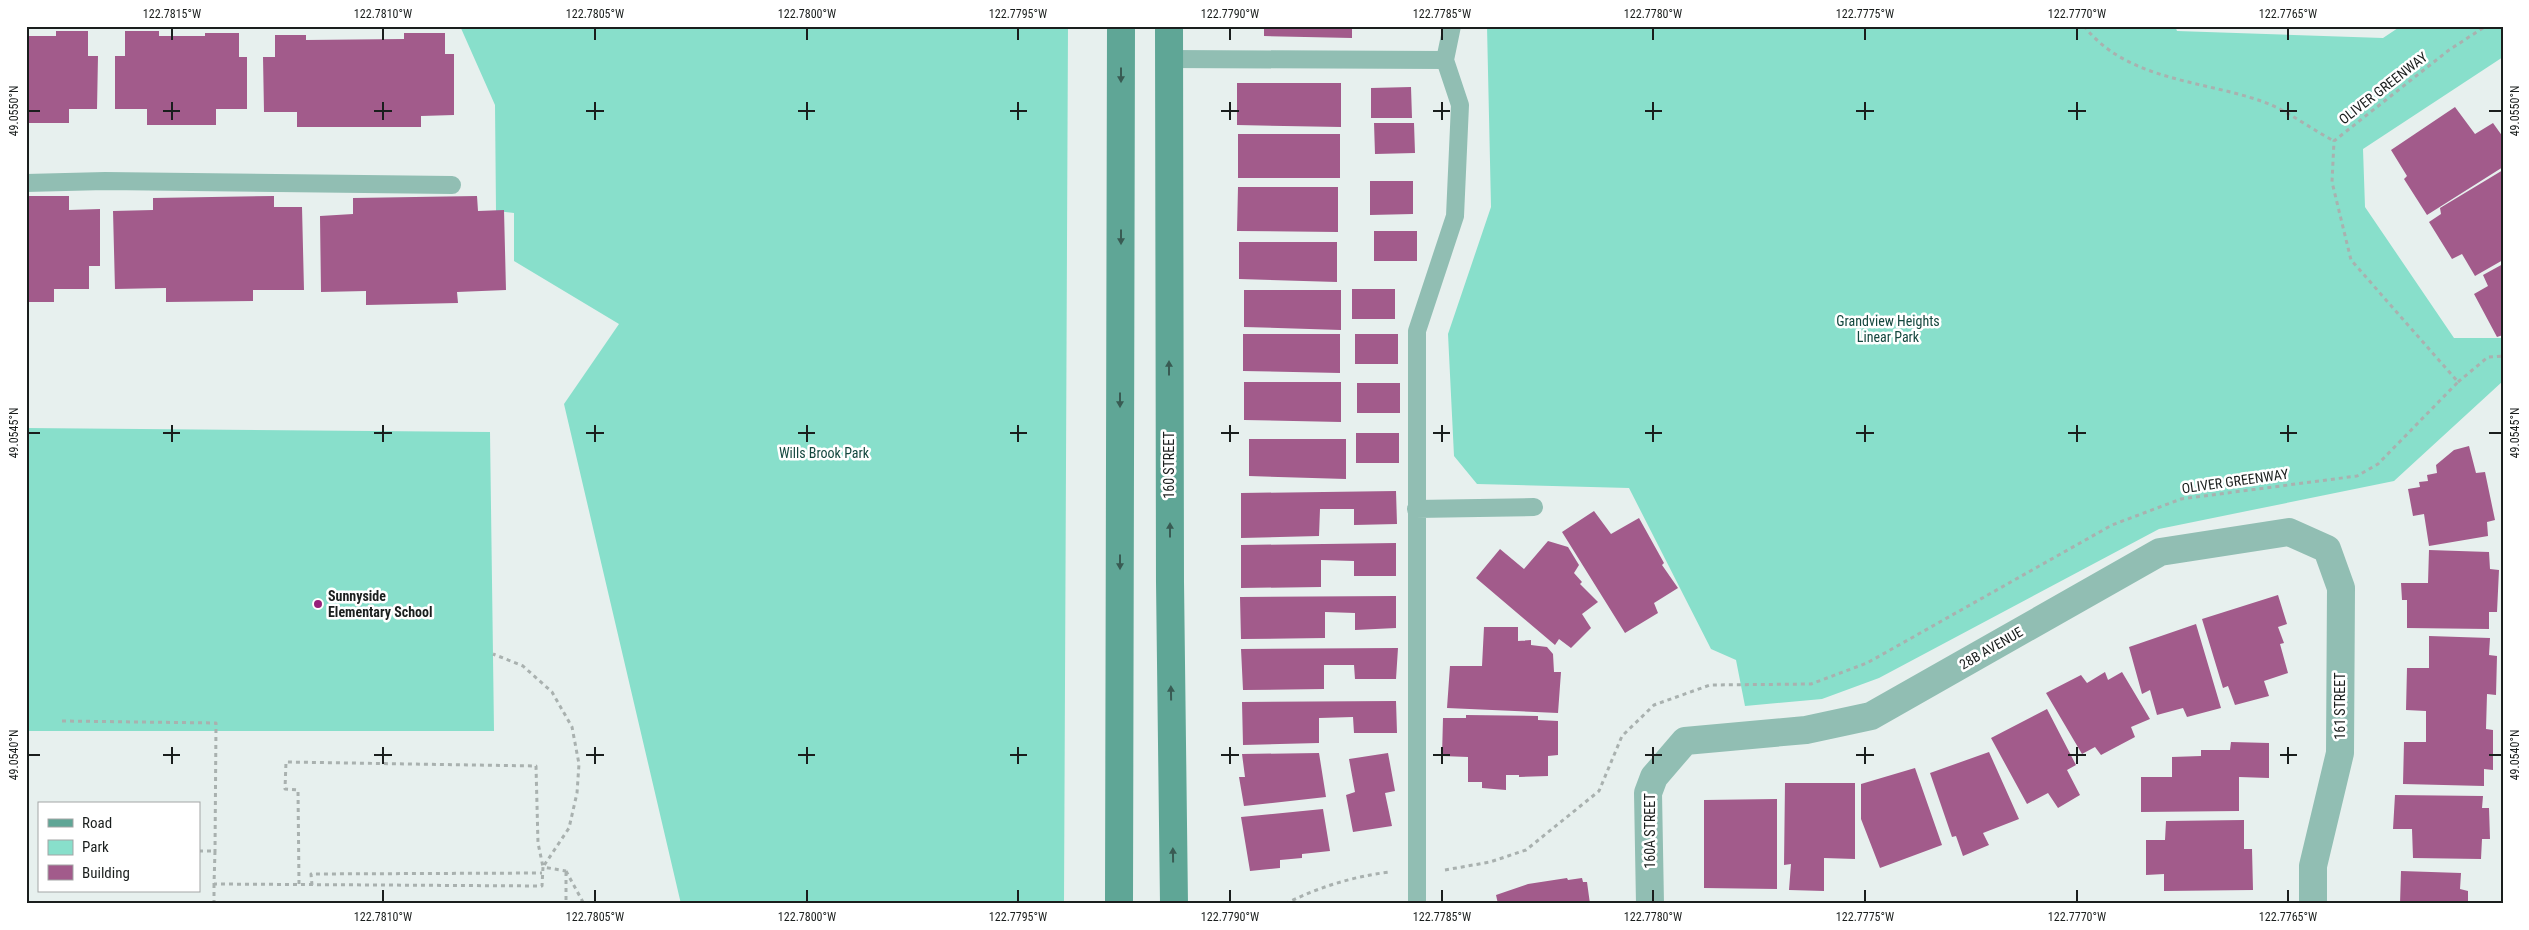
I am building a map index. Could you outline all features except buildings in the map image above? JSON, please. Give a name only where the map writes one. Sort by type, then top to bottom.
[{"type":"main road","points":[[1119,904],[1121,26]]},
{"type":"main road","name":"160 STREET","points":[[1169,26],[1174,904]]},
{"type":"street","name":"28B AVENUE","points":[[1685,741],[1806,730],[1871,716],[2160,552],[2289,532]]},
{"type":"street","name":"161 STREET","points":[[2289,532],[2327,549],[2341,588],[2340,754],[2314,866],[2313,904]]},
{"type":"street","name":"160A STREET","points":[[1650,904],[1648,793],[1654,777],[1685,741]]},
{"type":"lane","points":[[1417,904],[1417,331],[1455,216],[1460,105],[1445,60],[1452,26]]},
{"type":"lane","points":[[1168,59],[1445,60]]},
{"type":"lane","points":[[26,183],[105,181],[452,185]]},
{"type":"lane","points":[[1416,509],[1534,507]]},
{"type":"path","points":[[1077,26],[1089,28]]},
{"type":"path","points":[[2084,26],[2096,42],[2140,69],[2265,103],[2334,142]]},
{"type":"path","name":"OLIVER GREENWAY","points":[[1599,791],[1622,736],[1654,705],[1710,685],[1811,684],[1867,663],[2112,525],[2181,499],[2357,476],[2378,464],[2458,382],[2351,260],[2332,182],[2334,142],[2449,50],[2486,26]]},
{"type":"path","points":[[2458,382],[2488,357],[2503,356]]},
{"type":"path","points":[[214,884],[542,886],[543,868],[569,828],[577,793],[579,764],[572,727],[552,692],[523,666],[493,654]]},
{"type":"path","points":[[62,721],[216,722],[214,904]]},
{"type":"path","points":[[299,884],[298,790],[286,789],[286,762],[536,766],[538,843],[543,868]]},
{"type":"path","points":[[200,851],[215,851]]},
{"type":"path","points":[[543,868],[566,871]]},
{"type":"path","points":[[566,871],[566,904]]},
{"type":"path","points":[[566,871],[584,904]]},
{"type":"path","points":[[312,885],[311,874],[542,873]]},
{"type":"green space","name":"Wills Brook Park","points":[[460,26],[1068,26],[1064,904],[681,904],[564,404],[619,324],[514,261],[514,213],[496,211],[495,105]]},
{"type":"green space","name":"Grandview Heights Linear Park","points":[[1487,26],[2175,26],[2177,31],[2383,38],[2401,26],[2503,26],[2503,57],[2363,149],[2365,207],[2454,338],[2503,338],[2503,381],[2394,481],[2159,529],[1879,678],[1822,699],[1745,706],[1736,660],[1711,649],[1629,488],[1477,484],[1454,456],[1448,334],[1491,207]]},
{"type":"green space","points":[[26,428],[490,432],[494,731],[26,731]]},
{"type":"green space","points":[[228,901],[333,901],[333,904],[228,904]]},
{"type":"place","name":"Sunnyside Elementary School","points":[[318,604]]}]
